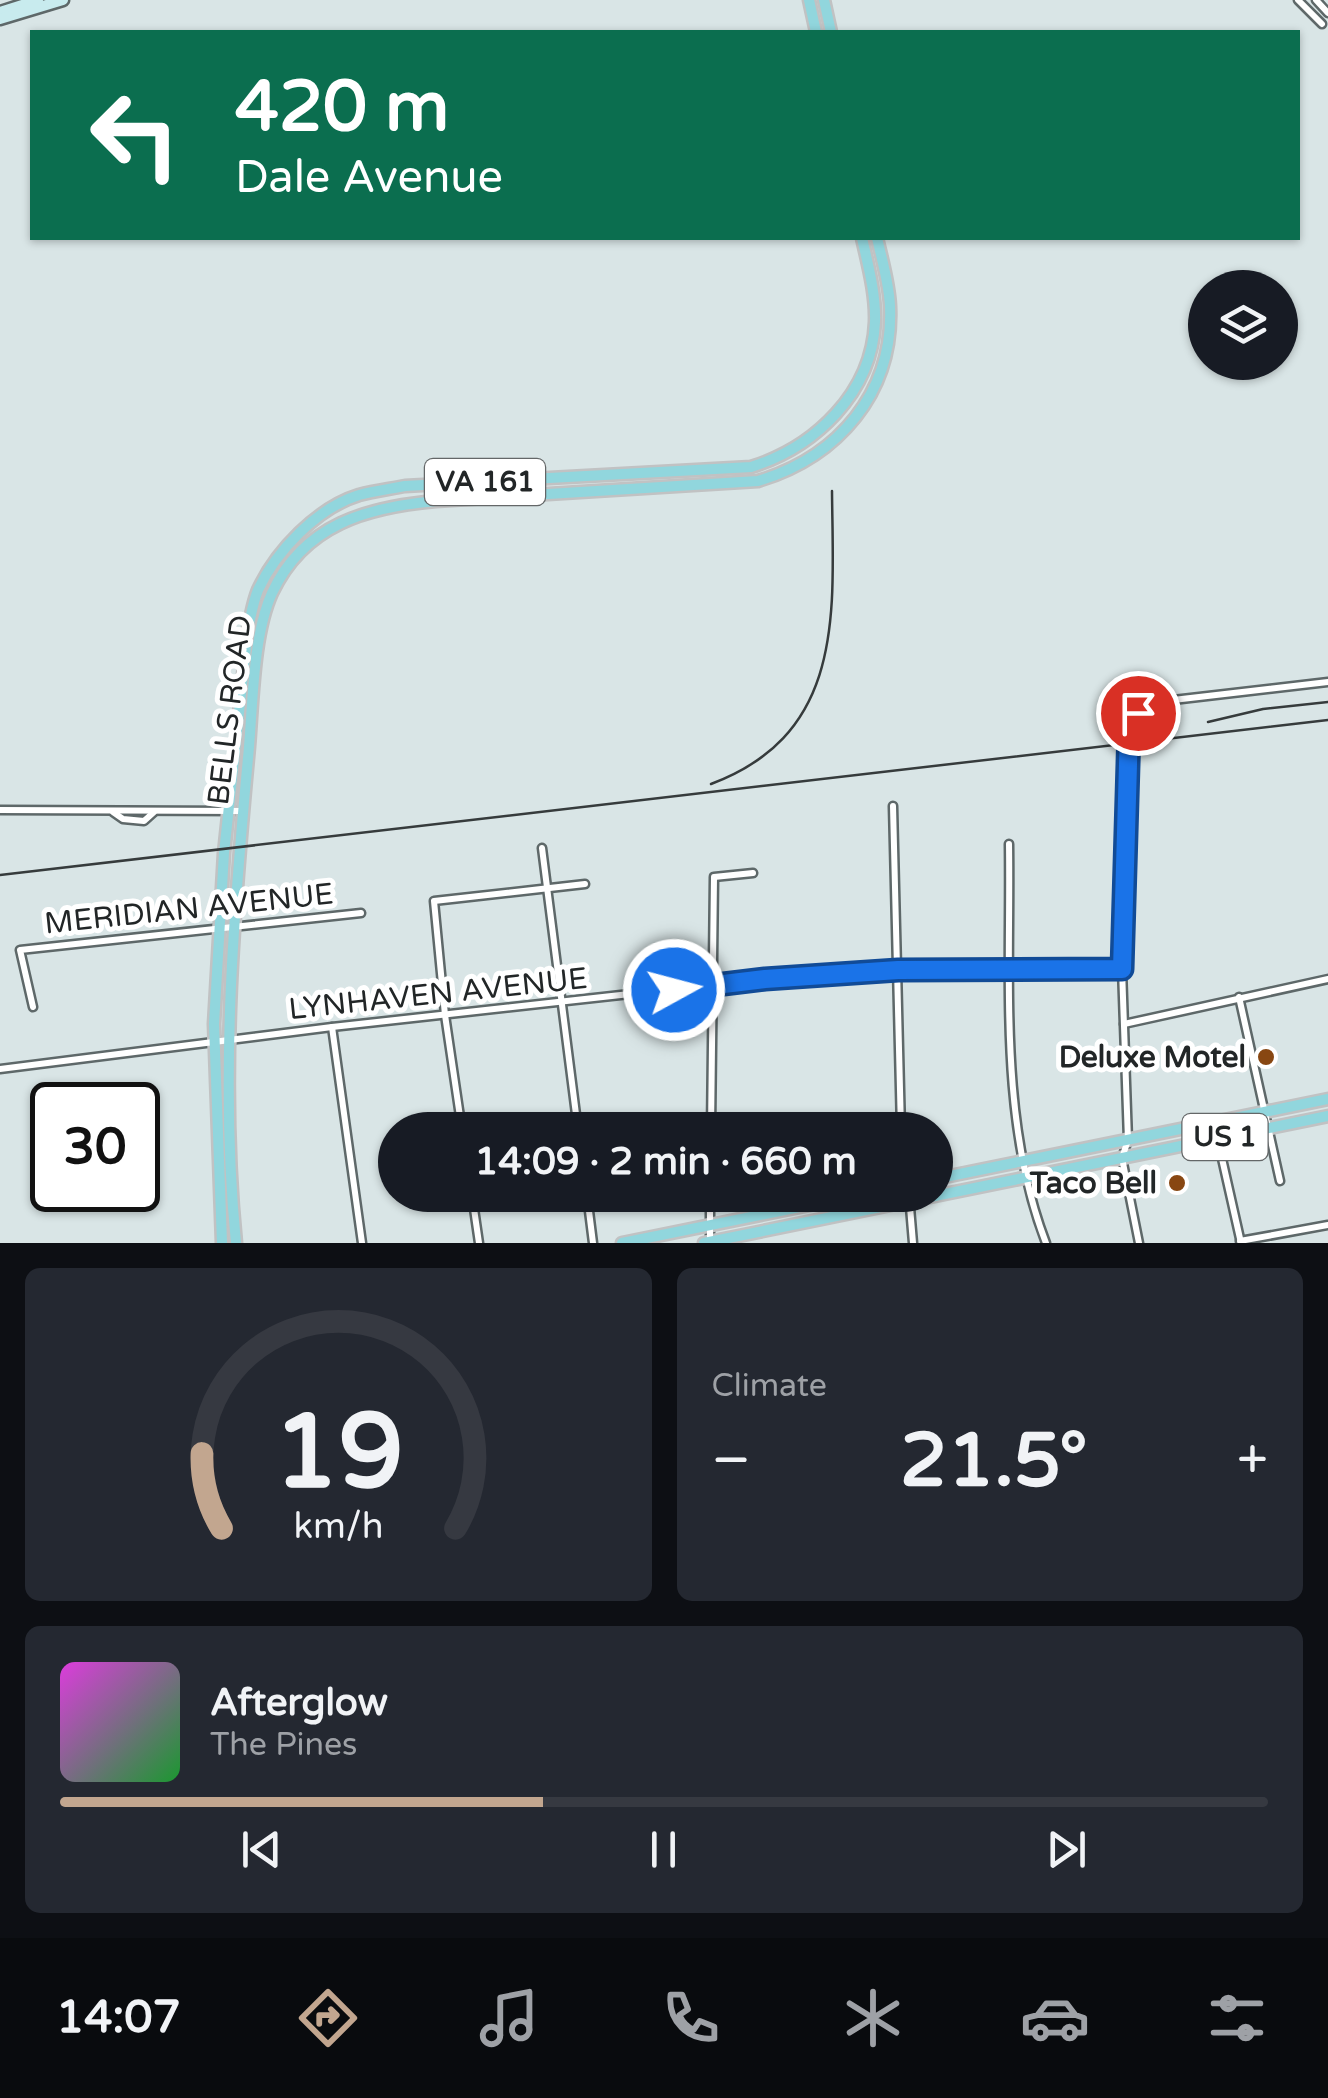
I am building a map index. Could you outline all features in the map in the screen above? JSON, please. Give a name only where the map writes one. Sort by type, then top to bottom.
[{"type":"main road","points":[[0,12],[38,0]]},
{"type":"main road","points":[[0,20],[63,0]]},
{"type":"main road","points":[[816,30],[810,3],[824,1],[831,30]]},
{"type":"main road","name":"BELLS ROAD","points":[[236,1243],[227,1041],[243,811],[248,628],[256,594],[269,570],[302,531],[326,511],[356,496],[405,486],[688,471],[751,466],[779,458],[818,432],[842,408],[863,371],[874,336],[871,282],[862,240]]},
{"type":"main road","name":"BELLS ROAD","points":[[222,1243],[213,1042],[229,811],[248,688],[272,593],[310,543],[364,511],[392,505],[758,481],[782,474],[824,448],[868,402],[882,368],[890,334],[890,302],[877,240]]},
{"type":"main road","points":[[688,471],[690,486]]},
{"type":"main road","points":[[486,482],[486,498]]},
{"type":"main road","name":"US 1","points":[[953,1176],[1328,1099]]},
{"type":"main road","name":"US 1","points":[[953,1190],[1328,1116]]},
{"type":"main road","points":[[622,1243],[774,1212]]},
{"type":"main road","name":"US 1","points":[[706,1242],[844,1212]]},
{"type":"street","points":[[1298,0],[1322,24]]},
{"type":"street","points":[[1316,0],[1328,13]]},
{"type":"street","points":[[1139,1243],[1122,1158],[1128,1140],[1122,969],[1129,730],[1138,713],[1156,702],[1328,682]]},
{"type":"street","points":[[893,806],[901,1112]]},
{"type":"street","points":[[0,810],[112,812],[123,819],[144,820],[154,812],[243,811]]},
{"type":"street","points":[[1009,844],[1013,1112],[1033,1211],[1046,1243]]},
{"type":"street","points":[[542,848],[576,1112]]},
{"type":"street","points":[[710,1112],[714,877],[754,873]]},
{"type":"street","points":[[459,1112],[434,902],[585,884]]},
{"type":"street","name":"MERIDIAN AVENUE","points":[[33,1007],[20,950],[361,913]]},
{"type":"street","name":"LYNHAVEN AVENUE","points":[[0,1068],[712,986],[898,970],[1122,969]]},
{"type":"street","points":[[1124,1024],[1328,979]]},
{"type":"street","points":[[1239,998],[1280,1182]]},
{"type":"street","points":[[332,1027],[362,1243]]},
{"type":"street","points":[[1214,1122],[1240,1242],[1328,1225]]},
{"type":"street","points":[[474,1212],[478,1243]]},
{"type":"street","points":[[589,1212],[593,1243]]},
{"type":"street","points":[[706,1242],[710,1212]]},
{"type":"street","points":[[910,1212],[913,1243]]},
{"type":"railway","points":[[711,784],[755,762],[787,733],[809,700],[823,663],[830,623],[832,491]]},
{"type":"railway","points":[[1208,722],[1263,709],[1328,702]]},
{"type":"railway","points":[[0,875],[1328,720]]},
{"type":"place","name":"Deluxe Motel","points":[[1266,1057]]},
{"type":"place","name":"Taco Bell","points":[[1177,1183]]},
{"type":"route","points":[[674,990],[898,970],[1122,969],[1129,730],[1138,713]]}]
